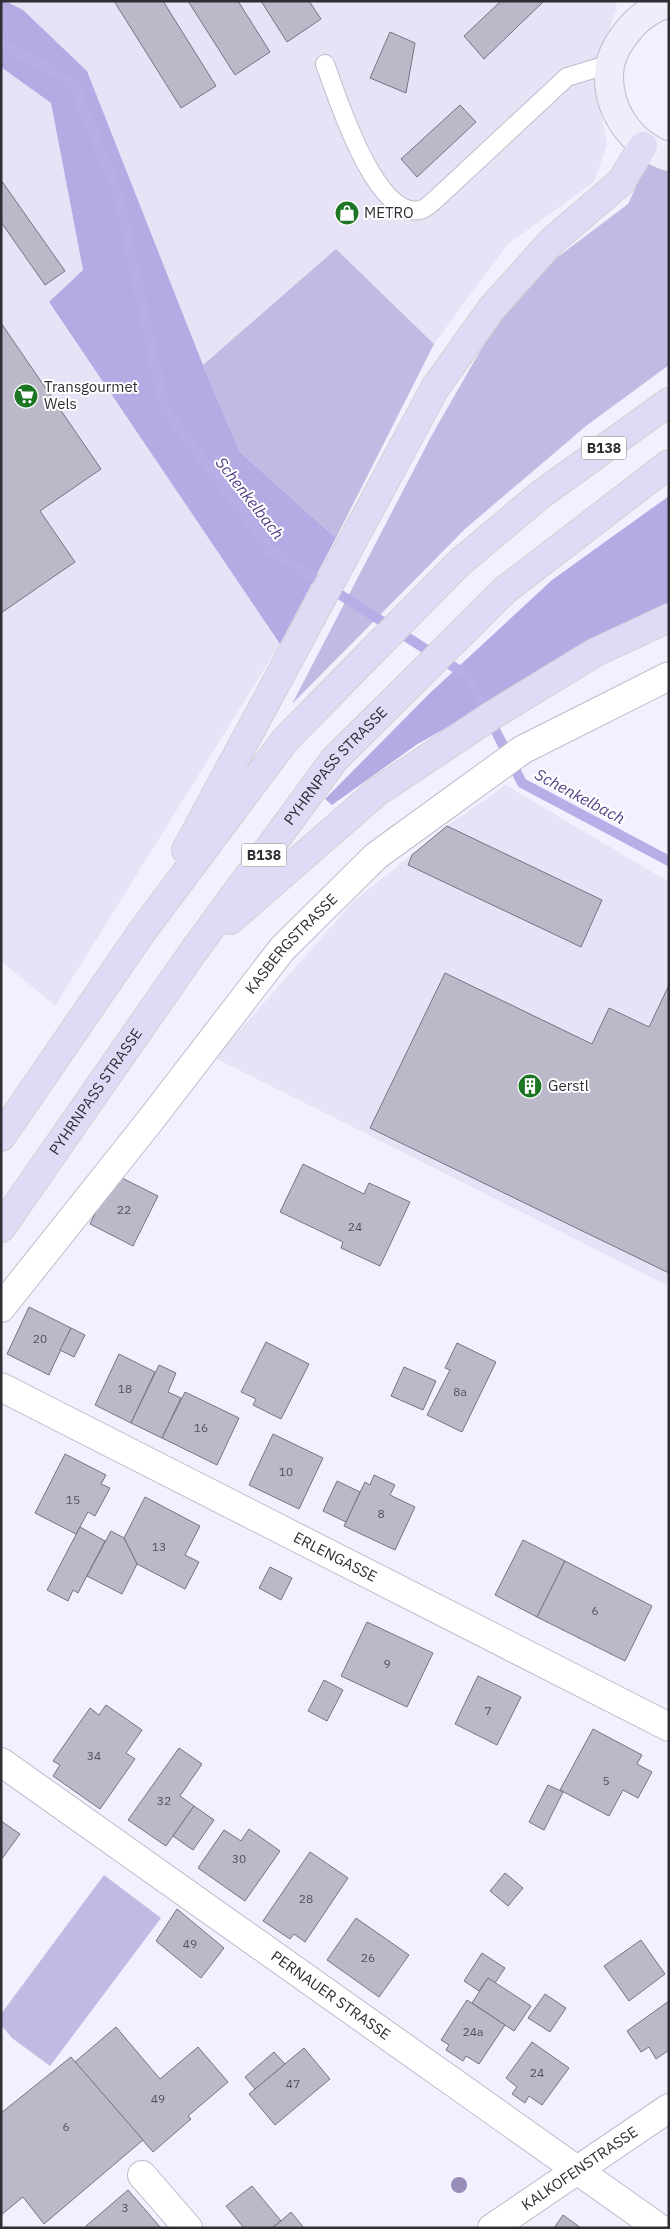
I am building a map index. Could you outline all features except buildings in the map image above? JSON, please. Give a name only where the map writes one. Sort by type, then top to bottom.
[{"type":"main road","points":[[666,3],[640,17],[621,38],[610,64],[610,95],[622,124],[643,146],[669,157]]},
{"type":"main road","points":[[141,933],[435,388],[492,308],[552,241],[621,182],[643,146]]},
{"type":"main road","name":"B138","points":[[1,1137],[141,933],[286,739],[458,564],[540,495],[669,402]]},
{"type":"main road","name":"PYHRNPASS STRASSE","points":[[1,1228],[193,952],[334,760],[505,590],[669,464]]},
{"type":"main road","points":[[193,952],[377,792],[491,716],[594,653],[669,618]]},
{"type":"street","name":"KASBERGSTRASSE","points":[[1,1308],[149,1122],[282,949],[376,856],[522,750],[669,676]]},
{"type":"street","name":"ERLENGASSE","points":[[1,1387],[669,1727]]},
{"type":"street","name":"PERNAUER STRASSE","points":[[1,1762],[659,2228]]},
{"type":"street","name":"KALKOFENSTRASSE","points":[[492,2228],[669,2108]]},
{"type":"street","points":[[142,2175],[188,2228]]},
{"type":"lane","points":[[324,64],[356,147],[372,174],[390,199],[406,209],[421,210],[436,200],[567,77],[610,64]]},
{"type":"shaded area","points":[[1,1],[5,1],[23,10],[87,71],[203,365],[240,452],[336,538],[280,644],[49,302],[83,270],[51,103],[1,67]]},
{"type":"shaded area","name":"METRO","points":[[5,1],[613,1],[617,6],[595,74],[607,145],[594,182],[508,244],[434,344],[336,250],[203,365],[87,71]]},
{"type":"shaded area","points":[[1,67],[51,103],[83,270],[49,303],[280,644],[55,1006],[1,961]]},
{"type":"shaded area","points":[[647,162],[669,171],[669,365],[586,426],[465,529],[292,704],[433,433],[491,332],[547,265],[628,204]]},
{"type":"shaded area","points":[[336,249],[434,344],[336,538],[240,452],[203,365]]},
{"type":"shaded area","points":[[669,496],[669,602],[416,745],[332,805],[325,799],[430,693],[552,580]]},
{"type":"shaded area","name":"Gerstl","points":[[506,785],[669,882],[669,1286],[215,1058],[354,901],[447,826]]},
{"type":"shaded area","points":[[104,1875],[161,1918],[50,2066],[12,2038],[1,2025],[1,2014]]},
{"type":"waterway","name":"Schenkelbach","points":[[1,43],[73,83],[117,190],[165,410],[270,550],[468,676],[522,783],[669,861]]},
{"type":"place","name":"METRO","points":[[347,213]]},
{"type":"place","name":"Transgourmet Wels","points":[[26,396]]},
{"type":"place","name":"Gerstl","points":[[530,1086]]}]
